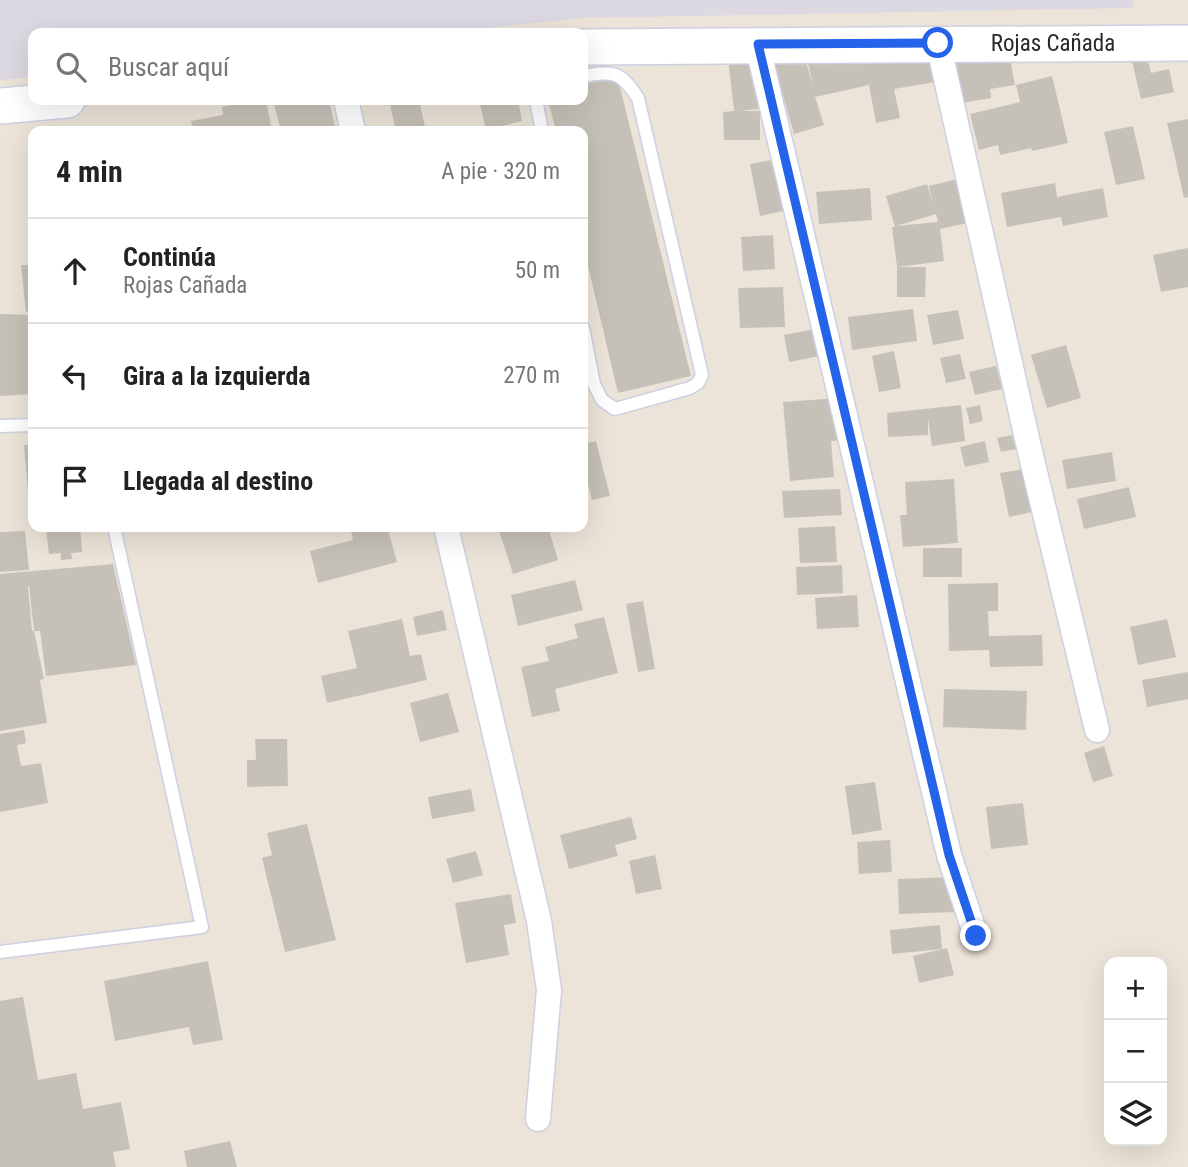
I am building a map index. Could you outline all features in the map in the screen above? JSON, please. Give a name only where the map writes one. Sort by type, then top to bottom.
[{"type":"main road","name":"Rojas Cañada","points":[[588,47],[1188,43]]},
{"type":"main road","points":[[0,106],[28,103]]},
{"type":"street","points":[[938,43],[1028,443],[1097,730]]},
{"type":"street","points":[[758,44],[949,855],[976,936]]},
{"type":"street","points":[[346,105],[352,126]]},
{"type":"street","points":[[447,532],[539,921],[549,990],[538,1119]]},
{"type":"lane","points":[[588,75],[608,72],[618,75],[638,98],[702,375],[698,383],[690,388],[615,409],[601,400],[594,384],[588,353]]},
{"type":"lane","points":[[537,105],[541,126]]},
{"type":"lane","points":[[0,426],[28,425]]},
{"type":"lane","points":[[0,952],[202,927],[115,532]]},
{"type":"shaded area","points":[[0,0],[1134,0],[1133,8],[582,18],[488,28],[28,28],[28,77],[0,80]]},
{"type":"building","points":[[801,45],[813,86],[807,59],[928,50],[935,82],[894,89],[900,118],[876,123],[869,85],[815,97],[824,125],[794,134],[771,53]]},
{"type":"building","points":[[1008,48],[1015,85],[990,89],[991,98],[961,103],[953,56]]},
{"type":"building","points":[[1145,49],[1151,73],[1169,69],[1174,92],[1141,99],[1130,53]]},
{"type":"building","points":[[753,56],[758,109],[740,111],[760,111],[760,140],[724,140],[723,112],[734,111],[728,58]]},
{"type":"building","points":[[1052,76],[1068,143],[1000,155],[998,145],[979,150],[970,114],[1020,102],[1016,85]]},
{"type":"building","points":[[618,79],[691,376],[618,393],[588,266],[588,126],[555,126],[549,105],[588,105],[588,83]]},
{"type":"building","points":[[267,105],[271,126],[192,126],[191,121],[223,115],[222,107]]},
{"type":"building","points":[[274,105],[330,105],[335,126],[280,126]]},
{"type":"building","points":[[390,105],[420,105],[425,126],[395,126]]},
{"type":"building","points":[[480,105],[519,105],[522,121],[502,126],[485,126]]},
{"type":"building","points":[[1188,119],[1188,197],[1184,198],[1167,123]]},
{"type":"building","points":[[1133,126],[1145,179],[1116,185],[1104,132]]},
{"type":"building","points":[[783,158],[793,209],[760,216],[750,164]]},
{"type":"building","points":[[958,179],[968,223],[940,229],[944,261],[897,267],[892,227],[895,227],[886,196],[927,184],[933,204],[929,186]],"holes":[[[936,214],[938,222],[896,226]]]},
{"type":"building","points":[[1055,183],[1057,197],[1103,188],[1108,217],[1063,226],[1061,217],[1007,227],[1001,193]]},
{"type":"building","points":[[870,188],[872,220],[819,224],[816,192]]},
{"type":"building","points":[[773,235],[775,269],[743,271],[741,237]]},
{"type":"building","points":[[1188,248],[1188,287],[1161,292],[1153,255]]},
{"type":"building","points":[[21,265],[28,265],[26,312]]},
{"type":"building","points":[[897,267],[926,267],[925,297],[897,297]]},
{"type":"building","points":[[783,287],[785,327],[740,328],[738,288]]},
{"type":"building","points":[[913,309],[917,341],[852,350],[848,317]]},
{"type":"building","points":[[958,310],[964,339],[933,345],[927,315]]},
{"type":"building","points":[[0,314],[28,315],[28,394],[0,396]]},
{"type":"building","points":[[820,328],[825,355],[789,362],[784,335]]},
{"type":"building","points":[[1066,345],[1081,398],[1047,408],[1031,355]]},
{"type":"building","points":[[894,351],[901,388],[879,392],[872,356]]},
{"type":"building","points":[[960,354],[966,379],[946,383],[940,358]]},
{"type":"building","points":[[996,366],[1002,389],[975,395],[969,372]]},
{"type":"building","points":[[839,398],[843,440],[831,441],[834,477],[790,481],[783,402]]},
{"type":"building","points":[[961,405],[965,441],[932,446],[928,418],[928,435],[888,437],[887,413]]},
{"type":"building","points":[[980,405],[983,421],[970,424],[966,408]]},
{"type":"building","points":[[1012,435],[1016,449],[1001,452],[997,438]]},
{"type":"building","points":[[596,441],[610,496],[592,500],[588,484],[588,443]]},
{"type":"building","points":[[985,441],[989,462],[965,467],[960,447]]},
{"type":"building","points":[[24,445],[28,445],[28,492]]},
{"type":"building","points":[[1112,452],[1116,481],[1067,489],[1062,460]]},
{"type":"building","points":[[1024,469],[1032,512],[1009,517],[1000,473]]},
{"type":"building","points":[[954,479],[958,543],[903,547],[900,515],[907,515],[905,482]]},
{"type":"building","points":[[1129,487],[1136,517],[1084,529],[1077,499]]},
{"type":"building","points":[[840,489],[842,515],[784,518],[782,491]]},
{"type":"building","points":[[835,526],[837,562],[800,563],[798,528]]},
{"type":"building","points":[[25,531],[29,570],[0,572],[0,532]]},
{"type":"building","points":[[46,532],[80,532],[82,552],[71,553],[72,559],[61,560],[61,553],[49,554]]},
{"type":"building","points":[[351,532],[389,532],[397,562],[318,583],[310,551],[353,540]]},
{"type":"building","points":[[500,532],[550,532],[558,560],[513,574]]},
{"type":"building","points":[[923,548],[962,548],[962,577],[923,577]]},
{"type":"building","points":[[113,564],[136,665],[46,676],[40,631],[34,631],[44,679],[40,680],[47,723],[0,731],[0,574]],"holes":[[[28,586],[34,631],[32,631]]]},
{"type":"building","points":[[842,565],[843,593],[797,595],[796,567]]},
{"type":"building","points":[[575,580],[583,610],[518,626],[511,595]]},
{"type":"building","points":[[998,583],[998,611],[988,611],[989,636],[1042,635],[1043,666],[990,667],[989,650],[949,651],[948,584]]},
{"type":"building","points":[[857,595],[859,627],[817,629],[815,598]]},
{"type":"building","points":[[643,601],[655,669],[638,672],[626,604]]},
{"type":"building","points":[[443,610],[447,630],[417,636],[413,617]]},
{"type":"building","points":[[604,617],[618,673],[555,689],[560,711],[532,717],[521,667],[549,661],[545,647],[578,638],[574,624]]},
{"type":"building","points":[[402,619],[410,656],[421,654],[427,680],[327,703],[321,676],[357,668],[348,631]]},
{"type":"building","points":[[1167,619],[1176,657],[1138,665],[1130,627]]},
{"type":"building","points":[[1188,672],[1188,699],[1147,707],[1142,680]]},
{"type":"building","points":[[944,689],[1027,691],[1026,730],[943,727]]},
{"type":"building","points":[[448,693],[459,732],[420,742],[410,703]]},
{"type":"building","points":[[24,730],[26,743],[17,745],[21,766],[41,763],[48,803],[0,812],[0,734]]},
{"type":"building","points":[[255,739],[287,739],[288,786],[247,787],[247,760],[256,760]]},
{"type":"building","points":[[1104,746],[1113,776],[1093,782],[1084,753]]},
{"type":"building","points":[[875,782],[882,830],[852,835],[845,786]]},
{"type":"building","points":[[471,789],[475,811],[432,819],[428,797]]},
{"type":"building","points":[[1023,803],[1028,845],[991,849],[986,807]]},
{"type":"building","points":[[631,817],[637,839],[615,845],[618,856],[569,869],[560,835]]},
{"type":"building","points":[[307,824],[336,940],[285,952],[262,858],[272,855],[267,833]]},
{"type":"building","points":[[890,840],[892,872],[859,874],[857,842]]},
{"type":"building","points":[[476,851],[483,875],[453,883],[446,859]]},
{"type":"building","points":[[655,855],[662,889],[636,894],[629,861]]},
{"type":"building","points":[[954,877],[955,912],[899,914],[898,879]]},
{"type":"building","points":[[511,894],[516,923],[504,925],[509,955],[466,963],[455,903]]},
{"type":"building","points":[[940,925],[942,949],[892,954],[890,930]]},
{"type":"building","points":[[947,948],[954,975],[919,983],[913,956]]},
{"type":"building","points":[[208,961],[223,1040],[193,1045],[189,1027],[115,1041],[104,981]]},
{"type":"building","points":[[23,997],[38,1080],[76,1073],[83,1109],[121,1102],[130,1149],[113,1152],[116,1167],[0,1167],[0,1001]]},
{"type":"building","points":[[230,1141],[237,1167],[187,1167],[184,1151]]},
{"type":"route","points":[[938,43],[758,44],[949,855],[976,936]]}]
